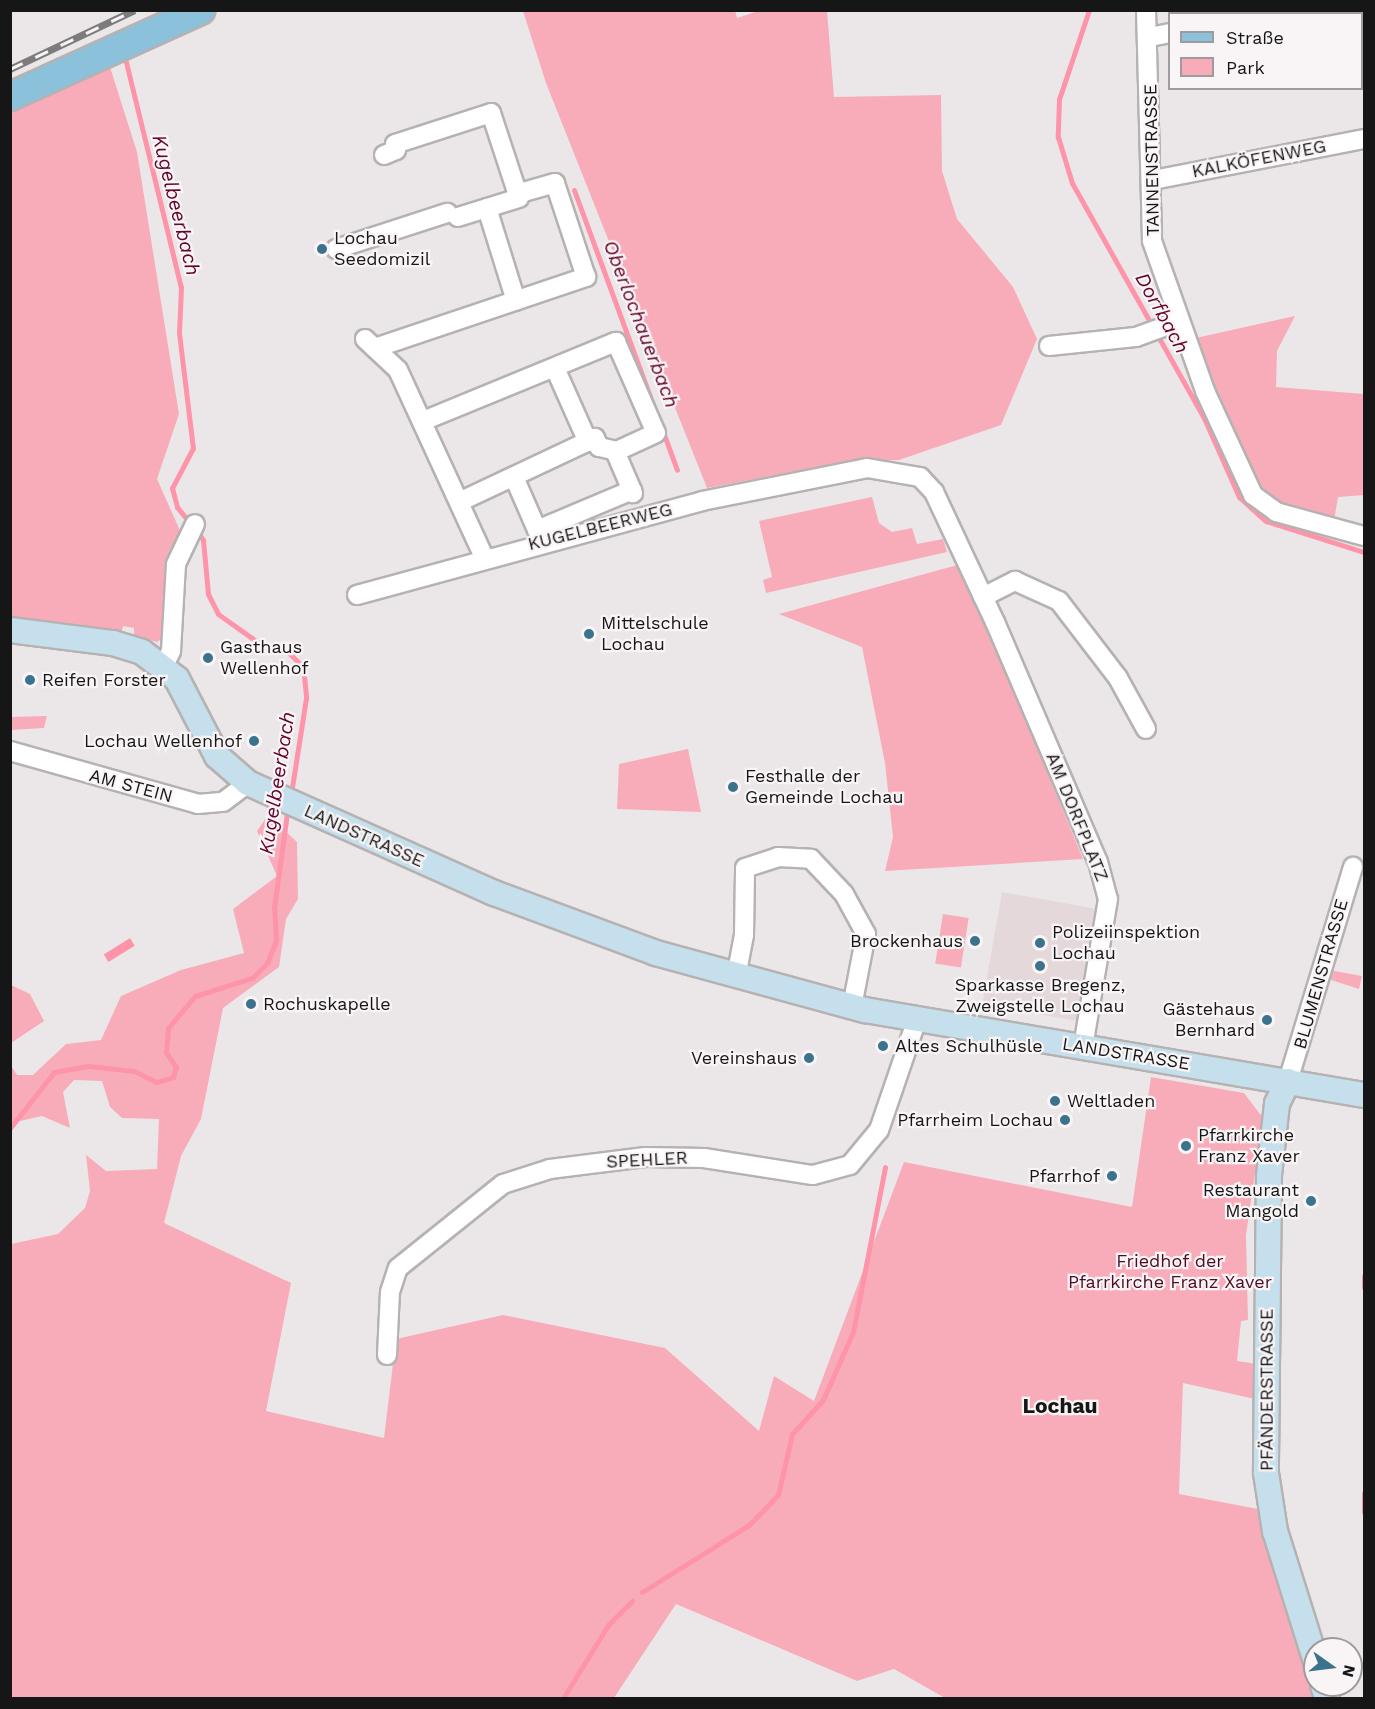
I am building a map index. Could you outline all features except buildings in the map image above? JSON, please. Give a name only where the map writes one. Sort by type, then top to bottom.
[{"type":"main road","points":[[10,96],[200,10]]},
{"type":"main road","name":"LANDSTRASSE","points":[[10,630],[113,643],[164,666],[183,687],[217,756],[248,783],[494,893],[736,977],[852,1007],[1365,1095]]},
{"type":"main road","name":"PFÄNDERSTRASSE","points":[[1288,1081],[1277,1104],[1269,1175],[1266,1473],[1275,1531],[1308,1637]]},
{"type":"street","name":"TANNENSTRASSE","points":[[1146,10],[1150,37],[1154,180],[1152,241],[1164,327],[1253,495],[1276,512],[1365,536]]},
{"type":"street","points":[[1150,37],[1168,33]]},
{"type":"street","points":[[336,249],[519,198],[491,113],[395,144],[396,150],[384,155]]},
{"type":"street","name":"KALKÖFENWEG","points":[[1154,180],[1365,139]]},
{"type":"street","points":[[484,557],[398,370],[370,343],[516,301],[586,277],[555,183],[517,194]]},
{"type":"street","points":[[487,208],[516,301]]},
{"type":"street","points":[[1049,346],[1164,327]]},
{"type":"street","points":[[423,421],[616,342],[656,434],[615,451],[599,447],[595,438],[459,502]]},
{"type":"street","points":[[555,368],[588,442]]},
{"type":"street","points":[[615,451],[644,516]]},
{"type":"street","name":"AM DORFPLATZ","points":[[846,472],[867,468],[920,477],[934,492],[983,597],[1090,842],[1108,899],[1083,1047]]},
{"type":"street","name":"KUGELBEERWEG","points":[[357,595],[484,557],[644,516],[846,472]]},
{"type":"street","points":[[514,477],[537,530],[634,494]]},
{"type":"street","points":[[164,666],[171,651],[176,564],[190,531]]},
{"type":"street","points":[[983,597],[1016,581],[1059,601],[1118,678],[1146,729]]},
{"type":"street","name":"AM STEIN","points":[[10,751],[138,791],[205,805],[223,802],[248,783]]},
{"type":"street","points":[[736,977],[744,935],[745,868],[778,857],[811,859],[844,894],[866,934],[852,1007]]},
{"type":"street","name":"BLUMENSTRASSE","points":[[1288,1081],[1353,867]]},
{"type":"street","name":"SPEHLER","points":[[387,1354],[390,1292],[398,1268],[502,1184],[550,1169],[645,1157],[704,1158],[813,1175],[850,1165],[879,1131],[917,1019]]},
{"type":"shaded area","points":[[1002,892],[1097,909],[1077,1021],[982,1004]]},
{"type":"shaded area","points":[[130,938],[135,946],[108,962],[104,954]]},
{"type":"green space","points":[[735,10],[737,18],[758,11],[827,11],[834,97],[941,95],[942,171],[957,219],[1013,287],[1037,339],[1001,425],[899,460],[849,461],[707,488],[546,83],[523,11]]},
{"type":"green space","points":[[109,64],[137,152],[179,414],[157,479],[182,535],[165,636],[157,642],[134,635],[134,628],[123,626],[121,635],[11,620],[10,109]]},
{"type":"green space","points":[[1295,316],[1277,351],[1276,387],[1364,394],[1364,495],[1338,497],[1334,521],[1293,515],[1265,498],[1242,457],[1196,338]]},
{"type":"green space","points":[[872,497],[879,523],[892,532],[912,528],[917,544],[943,539],[947,552],[766,593],[763,580],[772,577],[759,521]]},
{"type":"green space","points":[[961,564],[1083,859],[885,871],[893,837],[885,763],[862,647],[779,614]]},
{"type":"green space","points":[[47,716],[44,728],[11,730],[11,717]]},
{"type":"green space","points":[[688,749],[701,812],[617,809],[619,764]]},
{"type":"green space","name":"Friedhof der Pfarrkirche Franz Xaver","points":[[268,815],[297,842],[298,899],[286,919],[279,967],[223,1008],[201,1119],[181,1156],[164,1223],[291,1283],[266,1411],[384,1438],[396,1339],[503,1315],[665,1348],[759,1431],[774,1376],[814,1401],[904,1162],[1132,1207],[1151,1077],[1244,1093],[1263,1118],[1246,1235],[1248,1320],[1241,1321],[1237,1361],[1257,1364],[1255,1399],[1183,1383],[1179,1494],[1258,1509],[1303,1664],[1303,1697],[1313,1698],[945,1698],[894,1669],[857,1681],[676,1604],[614,1698],[11,1698],[11,1244],[58,1234],[85,1208],[90,1191],[86,1155],[106,1171],[157,1169],[159,1119],[122,1118],[110,1107],[102,1081],[74,1080],[63,1092],[70,1128],[42,1116],[11,1123],[10,1064],[17,1075],[33,1075],[66,1044],[101,1040],[121,996],[181,970],[244,953],[233,909],[277,876],[257,831]]},
{"type":"green space","points":[[943,914],[969,918],[961,967],[935,963]]},
{"type":"green space","points":[[1324,969],[1362,976],[1359,989],[1322,977]]},
{"type":"green space","points":[[11,985],[30,994],[44,1021],[11,1043]]},
{"type":"waterway","name":"Dorfbach","points":[[1089,10],[1059,99],[1058,137],[1072,183],[1203,416],[1239,497],[1266,521],[1364,552]]},
{"type":"waterway","name":"Kugelbeerbach","points":[[125,58],[181,287],[179,333],[193,448],[172,488],[177,507],[191,524]]},
{"type":"waterway","name":"Oberlochauerbach","points":[[574,190],[677,470]]},
{"type":"waterway","name":"Kugelbeerbach","points":[[197,531],[203,540],[208,594],[218,614],[256,641],[288,652],[303,667],[306,698],[291,794]]},
{"type":"waterway","name":"Kugelbeerbach","points":[[10,1128],[54,1072],[89,1066],[134,1071],[157,1082],[173,1077],[176,1067],[166,1052],[168,1028],[195,996],[252,978],[267,963],[276,941],[274,908],[288,806]]},
{"type":"waterway","name":"Oberlochauerbach","points":[[642,1592],[749,1525],[778,1495],[792,1434],[823,1400],[853,1332],[885,1167]]},
{"type":"waterway","name":"Dorfbach","points":[[1364,1276],[1364,1287]]},
{"type":"waterway","name":"Dorfbach","points":[[1364,1493],[1364,1512]]},
{"type":"waterway","name":"Oberlochauerbach","points":[[563,1698],[608,1625],[632,1601]]},
{"type":"railway","points":[[10,69],[135,10]]},
{"type":"place","name":"Lochau Seedomizil","points":[[322,249]]},
{"type":"place","name":"Mittelschule Lochau","points":[[589,634]]},
{"type":"place","name":"Gasthaus Wellenhof","points":[[208,658]]},
{"type":"place","name":"Reifen Forster","points":[[30,680]]},
{"type":"place","name":"Lochau Wellenhof","points":[[254,741]]},
{"type":"place","name":"Festhalle der Gemeinde Lochau","points":[[733,787]]},
{"type":"place","name":"Brockenhaus","points":[[975,941]]},
{"type":"place","name":"Polizeiinspektion Lochau","points":[[1040,943]]},
{"type":"place","name":"Sparkasse Bregenz, Zweigstelle Lochau","points":[[1040,966]]},
{"type":"place","name":"Rochuskapelle","points":[[251,1004]]},
{"type":"place","name":"Gästehaus Bernhard","points":[[1267,1020]]},
{"type":"place","name":"Altes Schulhüsle","points":[[883,1046]]},
{"type":"place","name":"Vereinshaus","points":[[809,1058]]},
{"type":"place","name":"Weltladen","points":[[1055,1101]]},
{"type":"place","name":"Pfarrheim Lochau","points":[[1065,1120]]},
{"type":"place","name":"Pfarrkirche Franz Xaver","points":[[1186,1146]]},
{"type":"place","name":"Pfarrhof","points":[[1112,1176]]},
{"type":"place","name":"Restaurant Mangold","points":[[1311,1201]]},
{"type":"district","name":"Lochau","points":[[1060,1406]]}]
